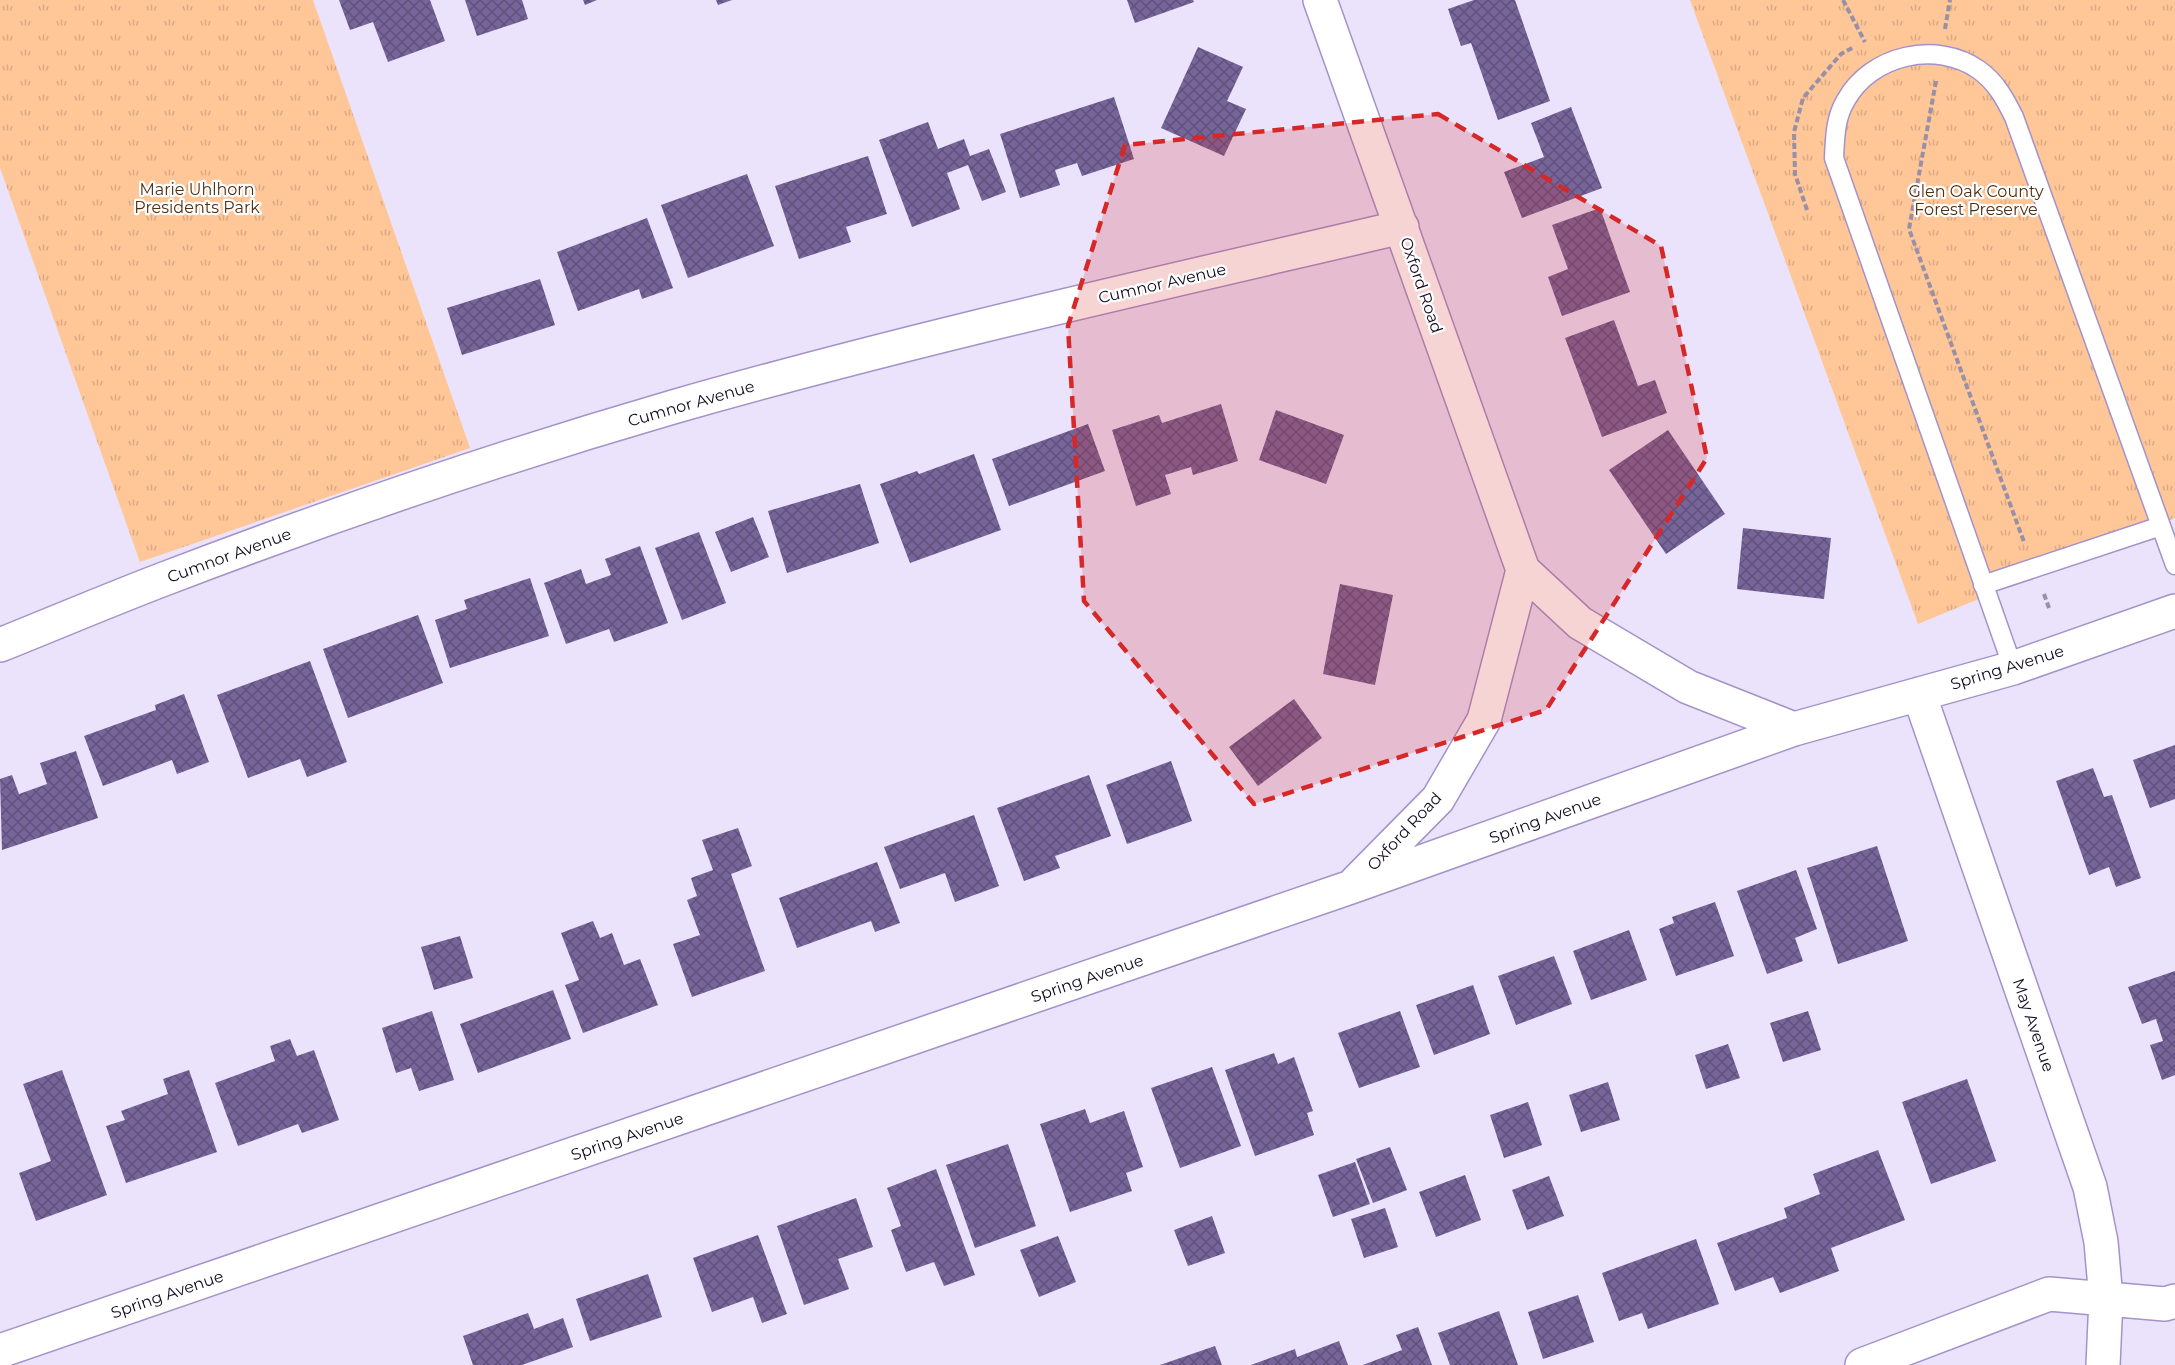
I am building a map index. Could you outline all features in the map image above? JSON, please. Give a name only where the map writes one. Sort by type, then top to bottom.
[{"type":"street","name":"Oxford Road","points":[[1320,0],[1523,570],[1580,623],[1688,687],[1794,729]]},
{"type":"street","name":"Cumnor Avenue","points":[[0,645],[163,579],[338,515],[496,462],[670,408],[841,360],[1007,318],[1402,227]]},
{"type":"street","name":"Oxford Road","points":[[1351,887],[1438,799],[1484,720],[1523,570]]},
{"type":"street","name":"Spring Avenue","points":[[0,1351],[1351,887],[1794,729],[2013,668],[2175,611]]},
{"type":"street","name":"May Avenue","points":[[1919,694],[2090,1187],[2101,1242],[2106,1299],[2103,1365]]},
{"type":"street","points":[[1862,1365],[2049,1294],[2165,1304],[2175,1300]]},
{"type":"lane","points":[[2013,668],[1834,158],[1835,128],[1846,100],[1865,76],[1891,60],[1920,54],[1951,56],[1978,69],[2000,90],[2014,117],[2175,565]]},
{"type":"lane","points":[[1983,585],[2161,526]]},
{"type":"path","points":[[1843,0],[1865,42]]},
{"type":"path","points":[[1950,0],[1909,229],[2049,608]]},
{"type":"highlighted area","points":[[1438,114],[1661,246],[1707,458],[1546,710],[1254,804],[1084,601],[1068,326],[1125,145]]},
{"type":"green space","name":"Marie Uhlhorn Presidents Park","points":[[0,0],[313,0],[470,448],[140,562],[0,168]]},
{"type":"green space","name":"Glen Oak County Forest Preserve","points":[[1690,0],[2175,0],[2175,518],[1918,624]]},
{"type":"building","points":[[339,0],[430,0],[445,41],[388,62],[373,22],[350,30]]},
{"type":"building","points":[[465,0],[522,0],[528,19],[477,36]]},
{"type":"building","points":[[583,0],[597,0],[585,5]]},
{"type":"building","points":[[716,0],[732,0],[718,5]]},
{"type":"building","points":[[1127,0],[1193,0],[1194,2],[1135,23]]},
{"type":"building","points":[[1474,0],[1515,0],[1550,101],[1498,120],[1471,43],[1461,46],[1448,9]]},
{"type":"building","points":[[1198,47],[1243,67],[1227,101],[1246,109],[1224,156],[1161,128]]},
{"type":"building","points":[[1114,97],[1134,159],[1082,176],[1077,163],[1055,170],[1060,185],[1020,198],[1000,134]]},
{"type":"building","points":[[1571,107],[1602,188],[1522,218],[1504,172],[1544,157],[1531,123]]},
{"type":"building","points":[[928,122],[938,149],[964,139],[970,156],[989,149],[1006,192],[982,201],[968,165],[947,173],[960,209],[912,227],[879,140]]},
{"type":"building","points":[[868,156],[887,214],[846,227],[851,242],[799,259],[775,186]]},
{"type":"building","points":[[747,174],[774,246],[688,278],[661,205]]},
{"type":"building","points":[[1600,208],[1630,292],[1562,316],[1548,277],[1568,269],[1552,225]]},
{"type":"building","points":[[647,218],[673,288],[642,299],[639,289],[578,311],[557,252]]},
{"type":"building","points":[[540,279],[555,325],[462,355],[447,308]]},
{"type":"building","points":[[1614,320],[1638,386],[1655,380],[1667,413],[1602,437],[1565,338]]},
{"type":"building","points":[[1221,404],[1238,461],[1193,475],[1191,467],[1165,475],[1171,494],[1136,506],[1112,430],[1159,415],[1162,423]]},
{"type":"building","points":[[1276,410],[1344,435],[1326,484],[1259,460]]},
{"type":"building","points":[[1088,424],[1105,471],[1009,506],[992,459]]},
{"type":"building","points":[[1668,430],[1725,514],[1666,554],[1609,470]]},
{"type":"building","points":[[974,454],[1001,530],[910,563],[880,484],[917,471],[919,474]]},
{"type":"building","points":[[860,484],[879,543],[787,573],[768,511]]},
{"type":"building","points":[[753,517],[769,557],[731,572],[715,532]]},
{"type":"building","points":[[1743,528],[1831,538],[1824,599],[1737,589]]},
{"type":"building","points":[[699,532],[726,603],[682,620],[655,548]]},
{"type":"building","points":[[640,546],[668,623],[614,642],[609,629],[566,644],[544,583],[581,569],[586,584],[611,575],[605,559]]},
{"type":"building","points":[[530,578],[549,636],[450,668],[435,620],[467,609],[464,600]]},
{"type":"building","points":[[1340,584],[1393,595],[1375,685],[1323,674]]},
{"type":"building","points":[[418,615],[443,683],[348,718],[323,649]]},
{"type":"building","points":[[310,661],[347,762],[307,777],[300,759],[248,778],[217,695]]},
{"type":"building","points":[[184,694],[209,762],[177,774],[172,760],[103,786],[84,736],[156,710],[155,705]]},
{"type":"building","points":[[1294,699],[1322,738],[1258,786],[1229,747]]},
{"type":"building","points":[[2175,745],[2175,799],[2150,808],[2133,760]]},
{"type":"building","points":[[76,751],[98,818],[2,850],[0,779],[12,775],[19,794],[47,784],[40,763]]},
{"type":"building","points":[[1171,761],[1192,821],[1127,844],[1106,785]]},
{"type":"building","points":[[2093,768],[2104,797],[2112,795],[2141,878],[2116,887],[2109,867],[2089,875],[2056,781]]},
{"type":"building","points":[[1089,775],[1111,836],[1055,856],[1060,868],[1024,881],[997,808]]},
{"type":"building","points":[[974,815],[999,886],[955,902],[945,873],[900,889],[884,847]]},
{"type":"building","points":[[738,828],[752,866],[731,874],[765,971],[692,997],[673,944],[700,935],[687,900],[697,896],[691,878],[713,870],[702,840]]},
{"type":"building","points":[[1877,846],[1908,941],[1838,964],[1807,868]]},
{"type":"building","points":[[877,862],[900,923],[875,932],[871,921],[797,948],[779,898]]},
{"type":"building","points":[[1796,870],[1817,929],[1795,938],[1803,961],[1767,974],[1737,891]]},
{"type":"building","points":[[1715,902],[1734,956],[1676,976],[1659,929],[1674,923],[1672,917]]},
{"type":"building","points":[[593,921],[600,938],[612,933],[624,965],[640,959],[658,1005],[583,1033],[565,985],[579,980],[561,933]]},
{"type":"building","points":[[1629,930],[1647,980],[1591,1000],[1573,951]]},
{"type":"building","points":[[460,936],[473,978],[434,990],[421,947]]},
{"type":"building","points":[[1554,956],[1572,1004],[1516,1025],[1498,976]]},
{"type":"building","points":[[2175,971],[2175,1075],[2162,1080],[2150,1045],[2163,1041],[2156,1019],[2142,1024],[2128,987]]},
{"type":"building","points":[[1473,985],[1490,1034],[1434,1055],[1416,1005]]},
{"type":"building","points":[[553,990],[571,1039],[478,1073],[460,1024]]},
{"type":"building","points":[[432,1011],[454,1080],[419,1091],[411,1068],[396,1073],[382,1028]]},
{"type":"building","points":[[1400,1011],[1420,1067],[1359,1088],[1338,1033]]},
{"type":"building","points":[[1808,1011],[1821,1050],[1783,1062],[1770,1023]]},
{"type":"building","points":[[290,1039],[297,1056],[314,1050],[339,1120],[302,1133],[298,1124],[238,1146],[215,1083],[275,1061],[270,1046]]},
{"type":"building","points":[[1728,1044],[1740,1078],[1706,1089],[1695,1055]]},
{"type":"building","points":[[1274,1053],[1278,1064],[1294,1057],[1313,1111],[1307,1113],[1314,1135],[1255,1156],[1225,1070]]},
{"type":"building","points":[[1212,1067],[1241,1146],[1180,1168],[1151,1088]]},
{"type":"building","points":[[62,1070],[107,1195],[36,1221],[19,1173],[51,1161],[23,1084]]},
{"type":"building","points":[[189,1070],[217,1152],[126,1183],[106,1126],[125,1120],[121,1111],[168,1094],[163,1079]]},
{"type":"building","points":[[1967,1079],[1996,1161],[1931,1184],[1902,1102]]},
{"type":"building","points":[[1608,1082],[1620,1120],[1581,1132],[1569,1095]]},
{"type":"building","points":[[1528,1102],[1542,1145],[1504,1158],[1490,1115]]},
{"type":"building","points":[[1085,1109],[1090,1123],[1124,1111],[1143,1167],[1126,1173],[1132,1191],[1070,1212],[1040,1124]]},
{"type":"building","points":[[1008,1144],[1036,1226],[975,1248],[946,1165]]},
{"type":"building","points":[[1390,1147],[1407,1190],[1373,1203],[1356,1159]]},
{"type":"building","points":[[1878,1150],[1905,1220],[1831,1248],[1839,1271],[1780,1293],[1773,1277],[1735,1291],[1717,1243],[1787,1218],[1784,1208],[1820,1194],[1813,1174]]},
{"type":"building","points":[[1355,1162],[1370,1204],[1333,1217],[1318,1175]]},
{"type":"building","points":[[936,1169],[975,1275],[944,1286],[934,1262],[906,1272],[891,1230],[901,1226],[887,1188]]},
{"type":"building","points":[[1465,1175],[1481,1220],[1436,1237],[1419,1192]]},
{"type":"building","points":[[1549,1176],[1564,1216],[1527,1230],[1512,1190]]},
{"type":"building","points":[[856,1198],[873,1247],[838,1259],[849,1289],[804,1305],[777,1226]]},
{"type":"building","points":[[1385,1208],[1398,1247],[1364,1258],[1351,1219]]},
{"type":"building","points":[[1212,1216],[1225,1253],[1188,1266],[1174,1230]]},
{"type":"building","points":[[758,1235],[787,1314],[762,1323],[753,1297],[712,1312],[693,1258]]},
{"type":"building","points":[[1058,1236],[1076,1282],[1039,1297],[1020,1250]]},
{"type":"building","points":[[1696,1239],[1719,1304],[1648,1329],[1642,1313],[1619,1321],[1602,1273]]},
{"type":"building","points":[[648,1274],[662,1317],[590,1341],[576,1299]]},
{"type":"building","points":[[1578,1295],[1594,1342],[1543,1359],[1528,1312]]},
{"type":"building","points":[[1499,1311],[1518,1365],[1450,1365],[1438,1333]]},
{"type":"building","points":[[528,1313],[534,1329],[563,1318],[573,1347],[522,1365],[473,1365],[463,1336]]},
{"type":"building","points":[[1418,1327],[1432,1365],[1363,1365],[1402,1350],[1396,1335]]},
{"type":"building","points":[[1339,1341],[1348,1365],[1251,1365],[1295,1349],[1297,1357]]},
{"type":"building","points":[[1215,1346],[1222,1365],[1160,1365]]}]
